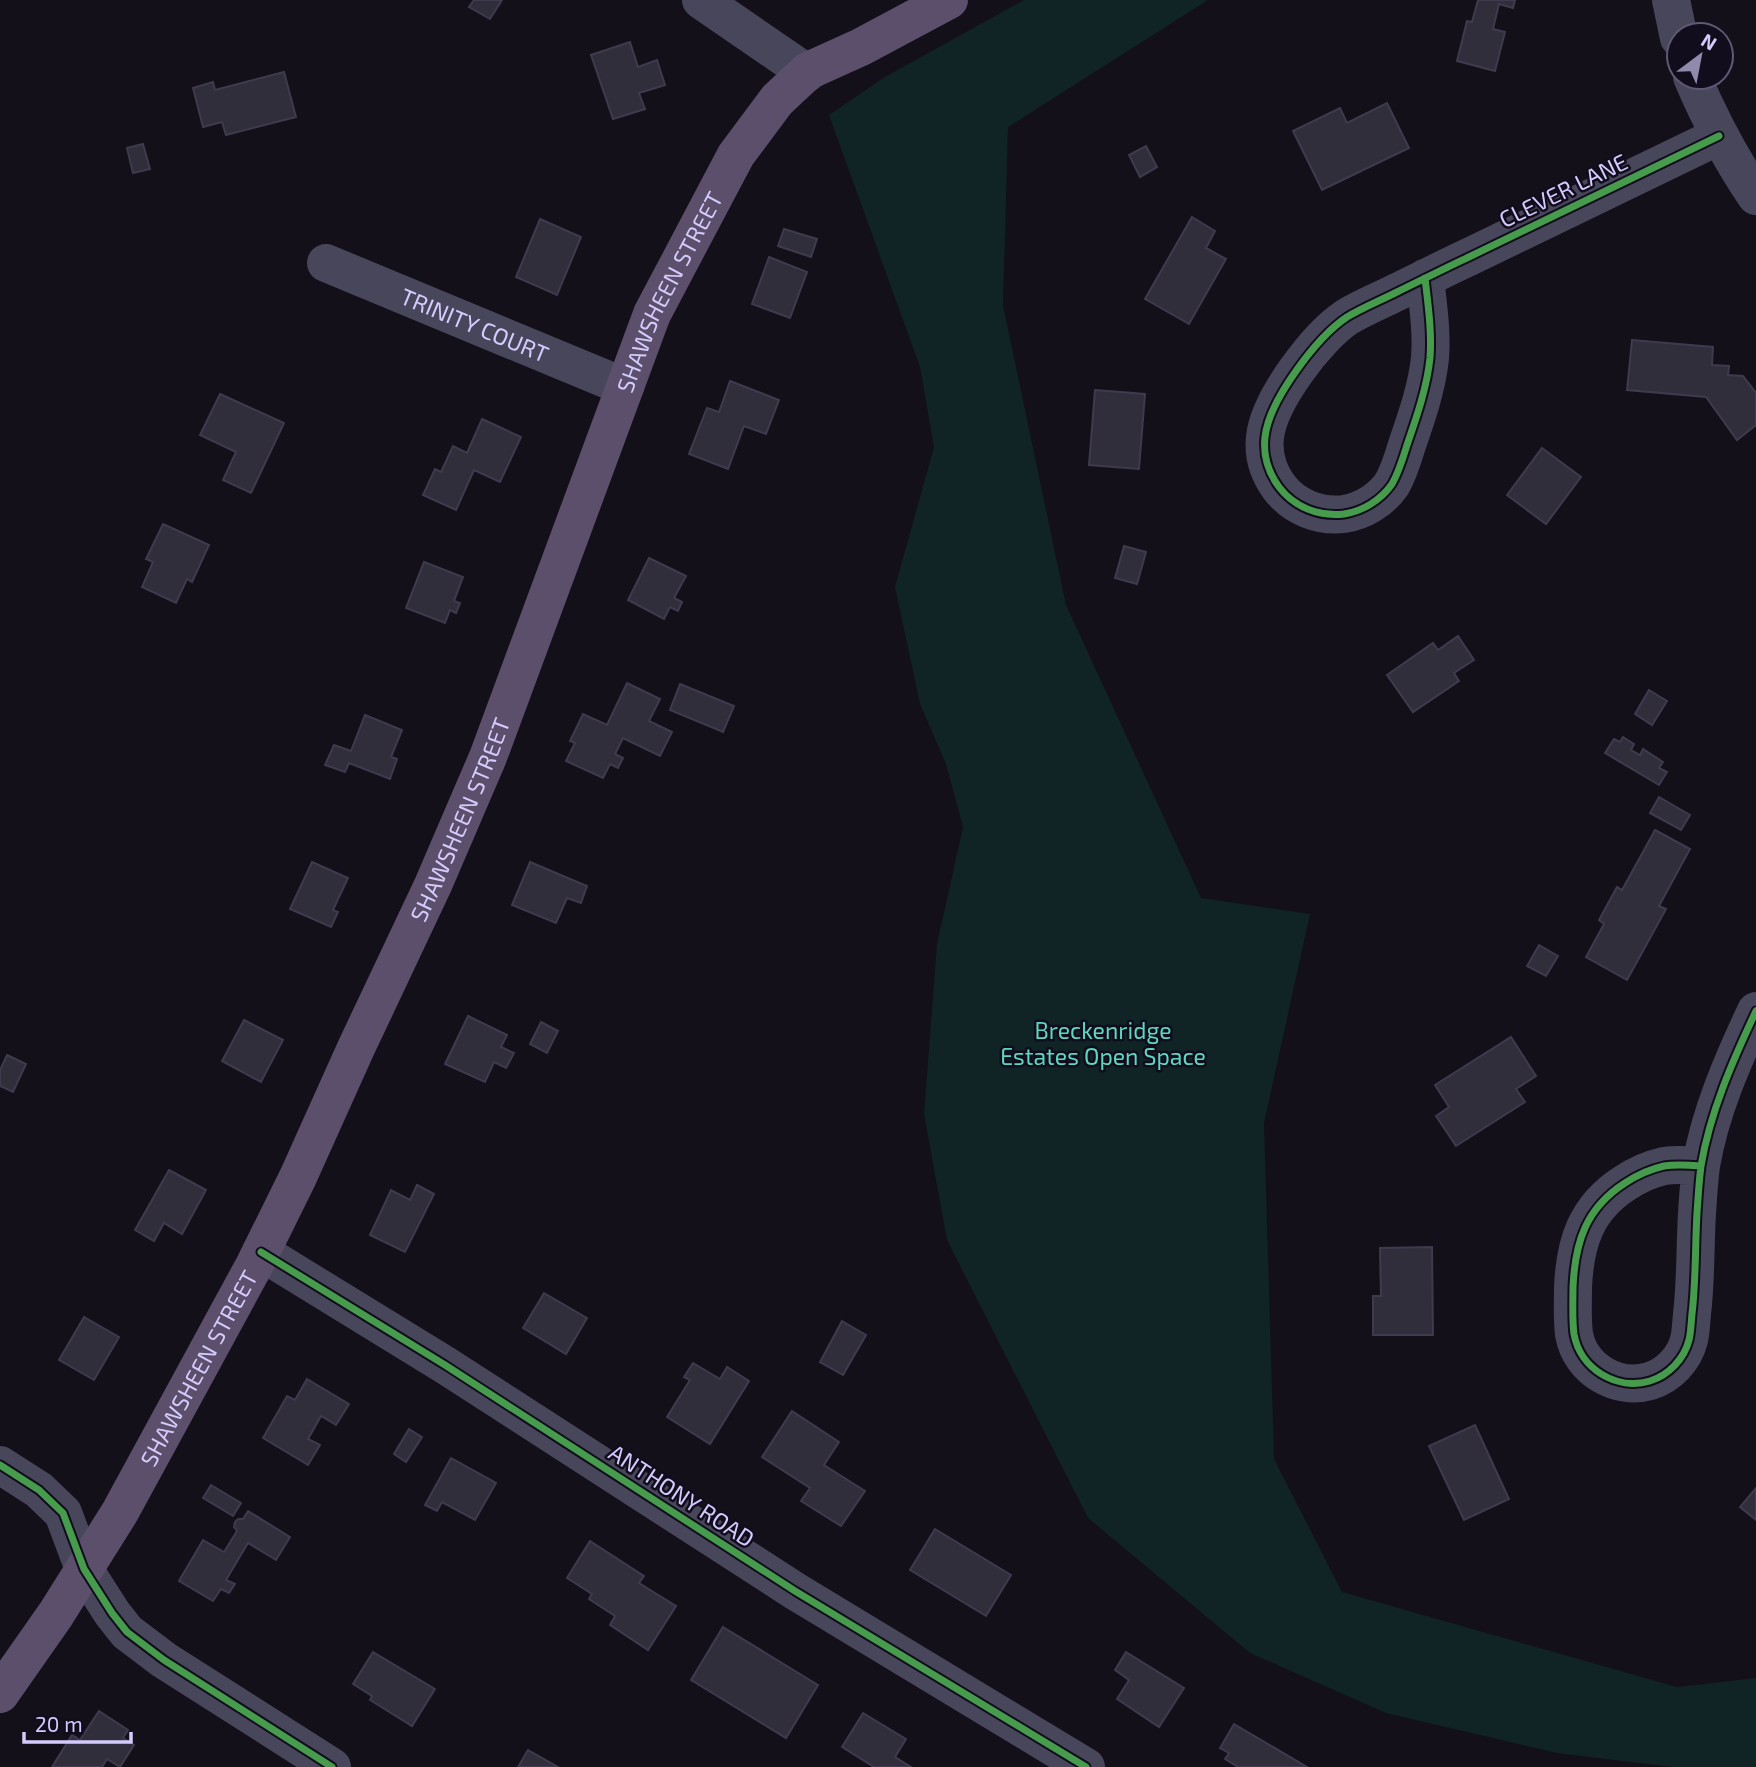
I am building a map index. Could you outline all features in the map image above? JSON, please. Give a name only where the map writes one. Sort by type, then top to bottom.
[{"type":"main road","name":"SHAWSHEEN STREET","points":[[0,1694],[56,1614],[120,1513],[261,1252],[298,1177],[433,885],[488,757],[652,314],[736,155],[777,100],[807,72],[861,47],[949,0]]},
{"type":"street","points":[[701,0],[807,72]]},
{"type":"street","points":[[1671,0],[1675,21]]},
{"type":"street","points":[[1698,91],[1737,169],[1756,196]]},
{"type":"street","name":"CLEVER LANE","points":[[1425,278],[1430,358],[1415,423],[1392,484],[1372,504],[1346,514],[1317,513],[1304,508],[1286,495],[1273,479],[1265,452],[1265,437],[1268,423],[1284,392],[1305,358],[1324,336],[1346,317],[1425,278],[1719,136]]},
{"type":"street","name":"TRINITY COURT","points":[[326,263],[625,387]]},
{"type":"street","points":[[1701,1166],[1664,1166],[1629,1180],[1605,1198],[1587,1222],[1576,1259],[1574,1335],[1583,1357],[1601,1375],[1612,1380],[1636,1384],[1659,1377],[1670,1370],[1685,1352],[1693,1308],[1701,1166],[1720,1095],[1756,1011]]},
{"type":"street","name":"ANTHONY ROAD","points":[[261,1252],[445,1365],[795,1591],[1086,1767]]},
{"type":"street","points":[[0,1465],[39,1490],[63,1513],[84,1569],[127,1632],[164,1660],[332,1767]]},
{"type":"green space","name":"Breckenridge Estates Open Space","points":[[1024,0],[1208,0],[1008,127],[1003,305],[1066,605],[1201,898],[1310,914],[1264,1123],[1274,1459],[1342,1592],[1677,1687],[1756,1678],[1756,1767],[1672,1767],[1557,1753],[1386,1713],[1250,1653],[1088,1518],[947,1240],[924,1114],[937,944],[963,827],[946,764],[920,704],[895,587],[934,447],[920,367],[829,115],[885,77]]},
{"type":"building","points":[[474,0],[502,0],[490,19],[469,7]]},
{"type":"building","points":[[1478,0],[1515,0],[1513,8],[1499,4],[1493,29],[1505,32],[1495,71],[1457,61],[1467,21],[1472,22]]},
{"type":"building","points":[[630,42],[638,67],[657,60],[665,85],[639,93],[645,109],[613,119],[591,55]]},
{"type":"building","points":[[284,72],[296,117],[226,135],[222,122],[203,127],[193,88],[213,82],[215,90]]},
{"type":"building","points":[[1387,103],[1409,148],[1322,190],[1293,131],[1340,108],[1347,123]]},
{"type":"building","points":[[143,144],[150,169],[133,173],[127,148]]},
{"type":"building","points":[[1146,146],[1157,167],[1140,177],[1129,155]]},
{"type":"building","points":[[1192,217],[1215,231],[1206,248],[1226,259],[1189,324],[1145,299]]},
{"type":"building","points":[[540,219],[581,237],[557,295],[516,277]]},
{"type":"building","points":[[784,229],[817,239],[811,257],[778,246]]},
{"type":"building","points":[[769,257],[807,272],[790,318],[752,304]]},
{"type":"building","points":[[1632,340],[1713,347],[1712,365],[1729,366],[1728,375],[1743,376],[1756,393],[1756,425],[1737,440],[1706,397],[1627,390]]},
{"type":"building","points":[[730,381],[779,400],[766,434],[744,426],[728,469],[689,454],[707,408],[719,412]]},
{"type":"building","points":[[1095,390],[1145,394],[1139,469],[1089,465]]},
{"type":"building","points":[[220,394],[284,423],[251,493],[223,480],[236,452],[200,435]]},
{"type":"building","points":[[482,419],[521,437],[500,482],[474,470],[456,510],[423,495],[435,469],[441,472],[453,446],[467,453]]},
{"type":"building","points":[[1542,448],[1581,477],[1546,524],[1507,495]]},
{"type":"building","points":[[163,524],[209,545],[192,582],[187,579],[176,603],[142,587],[153,562],[146,559]]},
{"type":"building","points":[[1124,546],[1146,552],[1137,584],[1115,578]]},
{"type":"building","points":[[649,558],[686,576],[674,598],[682,602],[678,611],[670,607],[664,619],[628,600]]},
{"type":"building","points":[[424,562],[463,577],[454,601],[460,603],[456,613],[450,610],[445,623],[406,608]]},
{"type":"building","points":[[1458,636],[1474,660],[1454,673],[1459,681],[1413,712],[1387,675],[1433,643],[1438,650]]},
{"type":"building","points":[[627,683],[660,699],[649,721],[672,732],[660,756],[623,738],[615,754],[623,758],[618,768],[610,764],[603,778],[566,761],[575,743],[570,741],[583,714],[607,725]]},
{"type":"building","points":[[680,684],[734,706],[723,732],[670,710]]},
{"type":"building","points":[[1649,690],[1667,701],[1652,725],[1635,714]]},
{"type":"building","points":[[365,715],[402,730],[391,757],[397,759],[390,779],[349,763],[345,772],[325,765],[334,745],[351,751]]},
{"type":"building","points":[[1623,737],[1634,744],[1631,750],[1640,755],[1643,749],[1663,762],[1659,768],[1667,772],[1659,785],[1605,753],[1614,739],[1620,742]]},
{"type":"building","points":[[1659,797],[1690,815],[1681,830],[1650,813]]},
{"type":"building","points":[[1655,830],[1690,849],[1659,906],[1666,909],[1627,980],[1586,957],[1604,924],[1599,920],[1617,887],[1622,890]]},
{"type":"building","points":[[312,862],[348,878],[333,910],[338,912],[331,927],[290,909]]},
{"type":"building","points":[[530,862],[587,886],[581,903],[567,898],[556,923],[512,905]]},
{"type":"building","points":[[1539,945],[1558,956],[1546,976],[1527,966]]},
{"type":"building","points":[[468,1016],[507,1035],[501,1047],[514,1053],[506,1068],[494,1062],[485,1082],[445,1064]]},
{"type":"building","points":[[244,1020],[283,1040],[261,1082],[222,1061]]},
{"type":"building","points":[[541,1022],[558,1031],[547,1053],[530,1044]]},
{"type":"building","points":[[1511,1037],[1536,1076],[1516,1089],[1525,1102],[1456,1146],[1436,1116],[1449,1107],[1435,1085]]},
{"type":"building","points":[[7,1055],[26,1064],[13,1092],[0,1086],[0,1070]]},
{"type":"building","points":[[169,1170],[206,1190],[182,1234],[164,1223],[154,1241],[135,1230]]},
{"type":"building","points":[[417,1185],[434,1194],[405,1252],[370,1235],[391,1190],[410,1200]]},
{"type":"building","points":[[1432,1247],[1433,1335],[1373,1335],[1373,1296],[1381,1296],[1380,1248]]},
{"type":"building","points":[[544,1293],[587,1318],[566,1354],[523,1328]]},
{"type":"building","points":[[84,1317],[119,1337],[94,1380],[59,1360]]},
{"type":"building","points":[[842,1321],[866,1335],[843,1375],[820,1362]]},
{"type":"building","points":[[693,1363],[720,1379],[727,1367],[749,1381],[710,1444],[667,1417],[690,1380],[684,1377]]},
{"type":"building","points":[[307,1379],[349,1404],[336,1425],[321,1416],[308,1439],[320,1445],[308,1465],[263,1438],[287,1396],[295,1400]]},
{"type":"building","points":[[792,1411],[839,1442],[824,1465],[865,1491],[841,1526],[801,1501],[810,1488],[762,1457]]},
{"type":"building","points":[[1475,1425],[1509,1499],[1464,1520],[1429,1446]]},
{"type":"building","points":[[409,1429],[422,1437],[406,1462],[394,1454]]},
{"type":"building","points":[[451,1458],[496,1483],[475,1520],[442,1502],[437,1511],[425,1505]]},
{"type":"building","points":[[211,1485],[241,1503],[233,1516],[203,1498]]},
{"type":"building","points":[[1756,1488],[1756,1520],[1740,1507]]},
{"type":"building","points":[[248,1511],[290,1537],[276,1560],[248,1543],[226,1580],[235,1584],[229,1593],[221,1589],[213,1601],[179,1581],[203,1540],[224,1552],[237,1531],[235,1522],[243,1519]]},
{"type":"building","points":[[935,1529],[1011,1575],[986,1616],[910,1570]]},
{"type":"building","points":[[590,1541],[644,1576],[639,1583],[676,1606],[648,1650],[610,1625],[615,1616],[589,1599],[592,1594],[567,1578]]},
{"type":"building","points":[[723,1627],[818,1685],[786,1738],[691,1680]]},
{"type":"building","points":[[373,1652],[435,1689],[412,1726],[370,1700],[372,1696],[353,1684]]},
{"type":"building","points":[[1126,1652],[1184,1688],[1159,1727],[1117,1699],[1129,1680],[1115,1670]]},
{"type":"building","points":[[99,1711],[128,1730],[123,1738],[134,1745],[120,1767],[107,1759],[102,1767],[52,1767],[72,1735],[80,1740]]},
{"type":"building","points":[[863,1713],[906,1739],[895,1757],[911,1767],[874,1767],[842,1747]]},
{"type":"building","points":[[1234,1724],[1307,1767],[1238,1767],[1225,1759],[1229,1753],[1220,1748]]},
{"type":"building","points":[[528,1750],[558,1767],[518,1767]]},
{"type":"cycle path","points":[[1425,278],[1426,288],[1429,318],[1430,338],[1429,369],[1401,465],[1392,484],[1377,500],[1351,513],[1325,514],[1300,505],[1285,494],[1272,475],[1267,463],[1265,437],[1268,422],[1285,388],[1309,354],[1335,326],[1404,288],[1719,136]]},
{"type":"cycle path","points":[[1701,1166],[1664,1166],[1634,1177],[1601,1203],[1585,1228],[1574,1271],[1574,1334],[1584,1358],[1592,1367],[1613,1380],[1638,1383],[1657,1378],[1675,1365],[1687,1347],[1693,1302],[1701,1166],[1705,1146],[1723,1087],[1756,1011]]},
{"type":"cycle path","points":[[261,1252],[445,1365],[795,1591],[1086,1767]]},
{"type":"cycle path","points":[[0,1465],[39,1490],[63,1513],[84,1569],[127,1632],[164,1660],[332,1767]]}]
